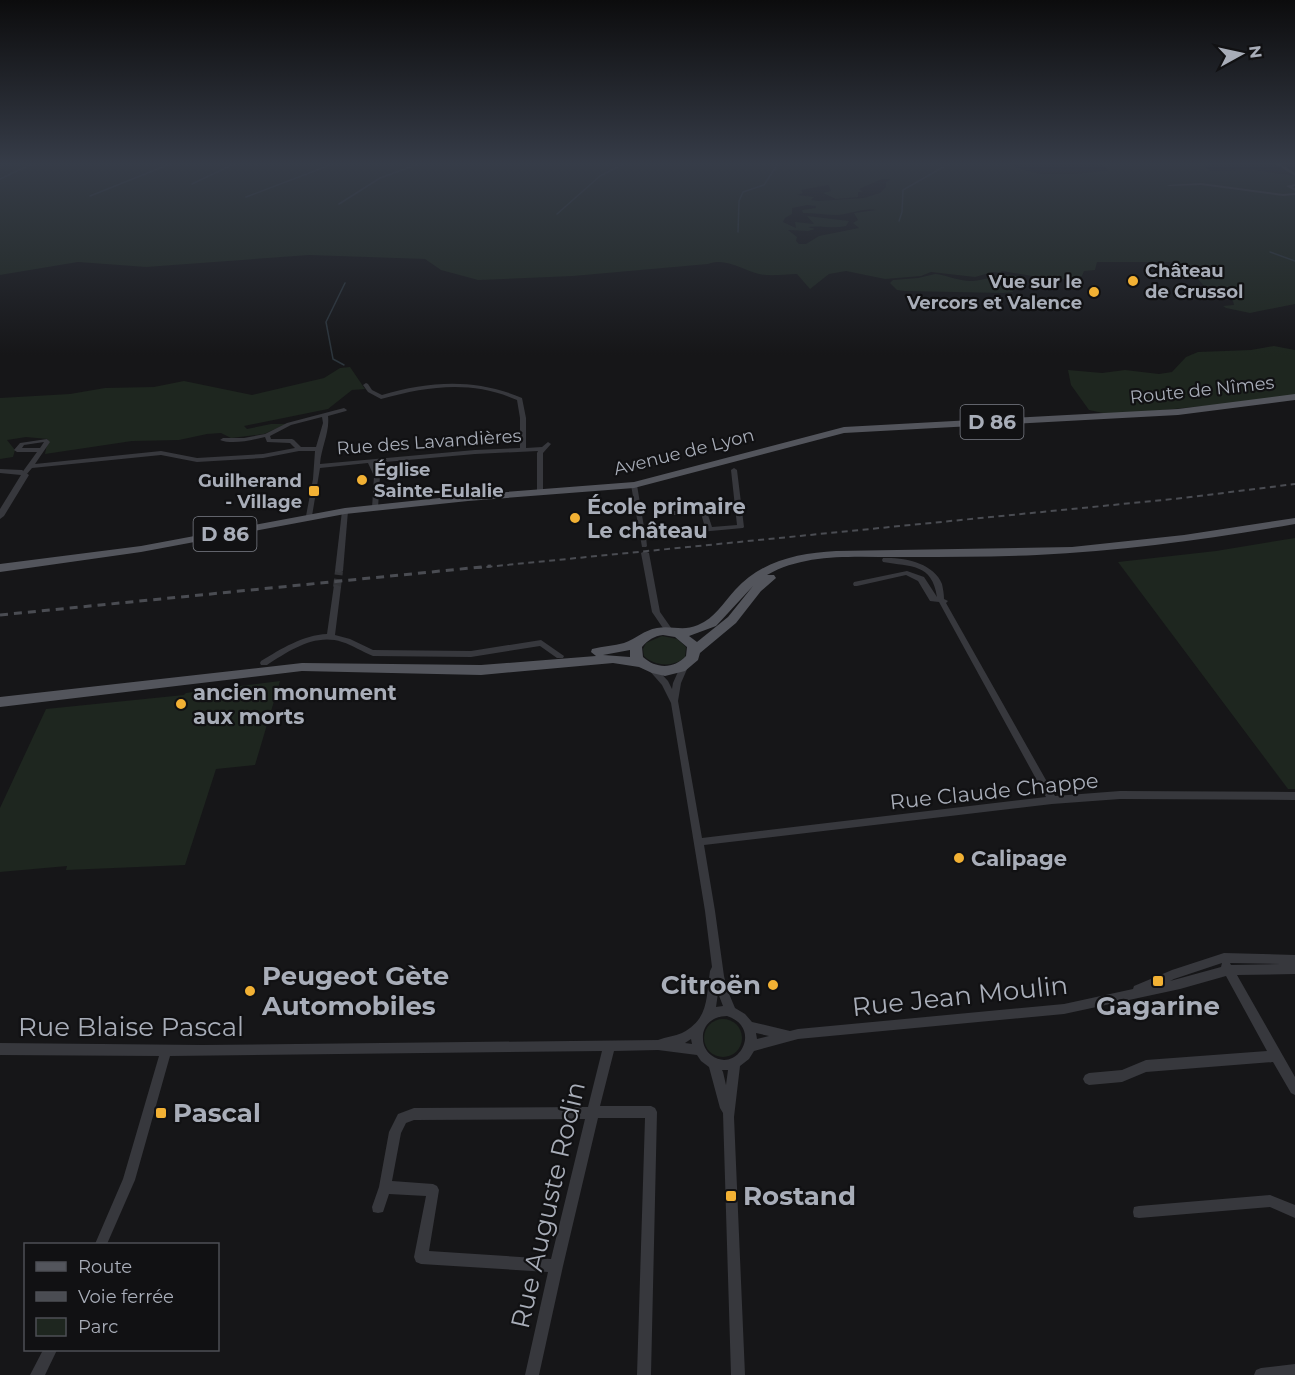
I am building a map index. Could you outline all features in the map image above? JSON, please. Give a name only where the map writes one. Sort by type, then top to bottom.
[{"type":"main road","name":"Route de Nîmes","points":[[844,430],[1178,412],[1295,397]]},
{"type":"main road","name":"Avenue de Lyon","points":[[348,511],[634,485],[844,430]]},
{"type":"main road","name":"D 86","points":[[0,568],[141,549],[309,516],[348,511]]},
{"type":"main road","points":[[0,695],[264,663],[340,660],[483,662],[614,650],[639,642],[650,634],[698,631],[710,626],[725,612],[748,583],[771,569],[797,559],[837,555],[1051,551],[1179,539],[1295,521]]},
{"type":"main road","points":[[694,651],[732,620],[757,588],[776,575],[801,566],[826,562],[1026,559],[1073,556],[1200,543],[1295,528]]},
{"type":"main road","points":[[0,702],[302,667],[481,670],[613,659],[665,671],[684,667],[693,657],[694,651],[690,641],[674,633]]},
{"type":"main road","points":[[639,642],[635,652],[646,666]]},
{"type":"street","points":[[366,385],[370,391],[381,397],[403,390],[428,386],[467,386],[509,393],[520,399],[523,449]]},
{"type":"street","points":[[223,440],[244,440],[267,435],[289,424],[344,410]]},
{"type":"street","points":[[309,516],[319,448],[326,423],[325,414]]},
{"type":"street","points":[[267,435],[269,441],[292,441],[299,449]]},
{"type":"street","points":[[244,440],[244,457]]},
{"type":"street","name":"Rue des Lavandières","points":[[317,466],[546,446],[540,453],[540,493]]},
{"type":"street","points":[[32,466],[161,453],[197,460],[319,448]]},
{"type":"street","points":[[0,516],[24,474],[42,450]]},
{"type":"street","points":[[370,461],[377,476],[375,508]]},
{"type":"street","points":[[643,535],[741,527],[734,470]]},
{"type":"street","points":[[0,471],[24,474]]},
{"type":"street","points":[[634,485],[656,612],[655,623],[650,634]]},
{"type":"street","points":[[674,513],[732,508]]},
{"type":"street","points":[[704,510],[709,529]]},
{"type":"street","points":[[339,571],[348,511]]},
{"type":"street","points":[[886,560],[918,565],[927,569],[939,584],[941,600]]},
{"type":"street","points":[[857,584],[907,573],[921,579],[933,599],[950,604],[948,612],[1052,800]]},
{"type":"street","points":[[331,637],[337,587]]},
{"type":"street","points":[[656,612],[674,633]]},
{"type":"street","points":[[264,663],[303,641],[331,637],[346,640],[358,648],[373,653],[471,654],[541,643],[560,656]]},
{"type":"street","points":[[646,666],[665,683],[675,703]]},
{"type":"street","points":[[684,667],[676,683],[675,703],[699,842],[716,962],[724,1000],[732,1013],[747,1026],[750,1032],[750,1046],[745,1056],[735,1063],[712,1062]]},
{"type":"street","name":"Rue Claude Chappe","points":[[699,842],[1052,800],[1120,795],[1295,796]]},
{"type":"street","name":"Rue Jean Moulin","points":[[1125,997],[1172,975],[1221,959],[1236,957],[1295,960]]},
{"type":"street","points":[[1221,959],[1293,1083]]},
{"type":"street","points":[[716,962],[708,1015],[697,1029],[696,1040],[700,1050],[712,1062],[717,1072],[728,1117]]},
{"type":"street","name":"Rue Jean Moulin","points":[[750,1046],[798,1035],[1064,1009],[1125,997],[1228,970],[1295,969]]},
{"type":"street","points":[[708,1015],[716,1012],[732,1013]]},
{"type":"street","name":"Rue Jean Moulin","points":[[747,1026],[798,1035]]},
{"type":"street","name":"Rue Blaise Pascal","points":[[658,1046],[683,1038],[697,1029]]},
{"type":"street","name":"Rue Auguste Rodin","points":[[532,1375],[609,1046]]},
{"type":"street","name":"Rue Blaise Pascal","points":[[0,1050],[658,1046],[700,1050]]},
{"type":"street","points":[[102,1243],[129,1180],[166,1050]]},
{"type":"street","points":[[1089,1079],[1122,1076],[1146,1066],[1276,1056]]},
{"type":"street","points":[[735,1063],[728,1117],[738,1375]]},
{"type":"street","points":[[378,1208],[385,1187],[395,1132],[406,1115],[651,1112],[644,1375]]},
{"type":"street","points":[[385,1187],[433,1190],[421,1257],[556,1266]]},
{"type":"street","points":[[1139,1212],[1270,1201],[1295,1212]]},
{"type":"street","points":[[37,1375],[49,1351]]},
{"type":"street","points":[[1260,1375],[1295,1371]]},
{"type":"green space","points":[[0,226],[792,226],[796,228],[796,226],[815,226],[808,227],[815,229],[808,231],[788,230],[797,237],[796,241],[799,244],[806,244],[819,236],[859,228],[857,226],[1295,226],[1295,304],[1250,313],[1226,308],[1223,306],[1234,305],[1233,301],[1204,286],[1190,270],[1171,262],[1097,262],[1095,270],[1084,271],[1082,276],[1064,279],[1001,271],[1002,273],[993,272],[975,277],[931,272],[921,276],[885,279],[846,271],[829,274],[810,289],[797,274],[764,275],[721,262],[573,276],[478,280],[441,270],[425,259],[309,255],[146,267],[78,262],[0,275]]},
{"type":"green space","points":[[935,274],[968,281],[1013,275],[1024,281],[1021,282],[1022,287],[1012,288],[1013,292],[1002,293],[904,291],[897,290],[890,283],[893,280]]},
{"type":"green space","points":[[1274,346],[1295,350],[1295,397],[1112,415],[1089,410],[1071,385],[1068,370],[1102,373],[1125,370],[1159,374],[1172,372],[1186,357],[1198,352],[1251,350]]},
{"type":"green space","points":[[350,367],[365,389],[352,390],[328,409],[244,426],[247,429],[271,424],[286,424],[264,434],[231,438],[221,433],[207,434],[179,440],[132,441],[45,454],[48,439],[26,437],[7,440],[15,450],[13,457],[0,459],[0,398],[70,394],[105,388],[154,387],[184,381],[252,395],[324,378],[340,368]]},
{"type":"green space","points":[[1295,538],[1295,789],[1288,789],[1118,562],[1216,551]]},
{"type":"green space","points":[[662,636],[677,639],[686,647],[685,657],[676,663],[659,664],[644,656],[643,649],[646,643]]},
{"type":"green space","points":[[280,681],[255,765],[216,769],[185,865],[66,870],[67,866],[0,872],[0,808],[46,709],[184,695]]},
{"type":"green space","points":[[723,1019],[736,1025],[742,1038],[736,1051],[723,1057],[710,1051],[704,1038],[710,1025]]},
{"type":"waterway","points":[[738,226],[738,232]]},
{"type":"waterway","points":[[1270,252],[1295,261]]},
{"type":"waterway","points":[[344,365],[333,359],[326,322],[345,283]]},
{"type":"tunnel","points":[[337,587],[339,571]]},
{"type":"railway","points":[[476,568],[1183,498],[1295,484]]},
{"type":"railway","points":[[0,615],[491,566]]},
{"type":"place","name":"Château de Crussol","points":[[1133,281]]},
{"type":"place","name":"Vue sur le Vercors et Valence","points":[[1094,292]]},
{"type":"place","name":"Église Sainte-Eulalie","points":[[362,480]]},
{"type":"place","name":"Guilherand - Village","points":[[314,491]]},
{"type":"place","name":"École primaire Le château","points":[[575,518]]},
{"type":"place","name":"ancien monument aux morts","points":[[181,704]]},
{"type":"place","name":"Calipage","points":[[959,858]]},
{"type":"place","name":"Gagarine","points":[[1158,981]]},
{"type":"place","name":"Citroën","points":[[773,985]]},
{"type":"place","name":"Peugeot Gète Automobiles","points":[[250,991]]},
{"type":"place","name":"Pascal","points":[[161,1113]]},
{"type":"place","name":"Rostand","points":[[731,1196]]}]
